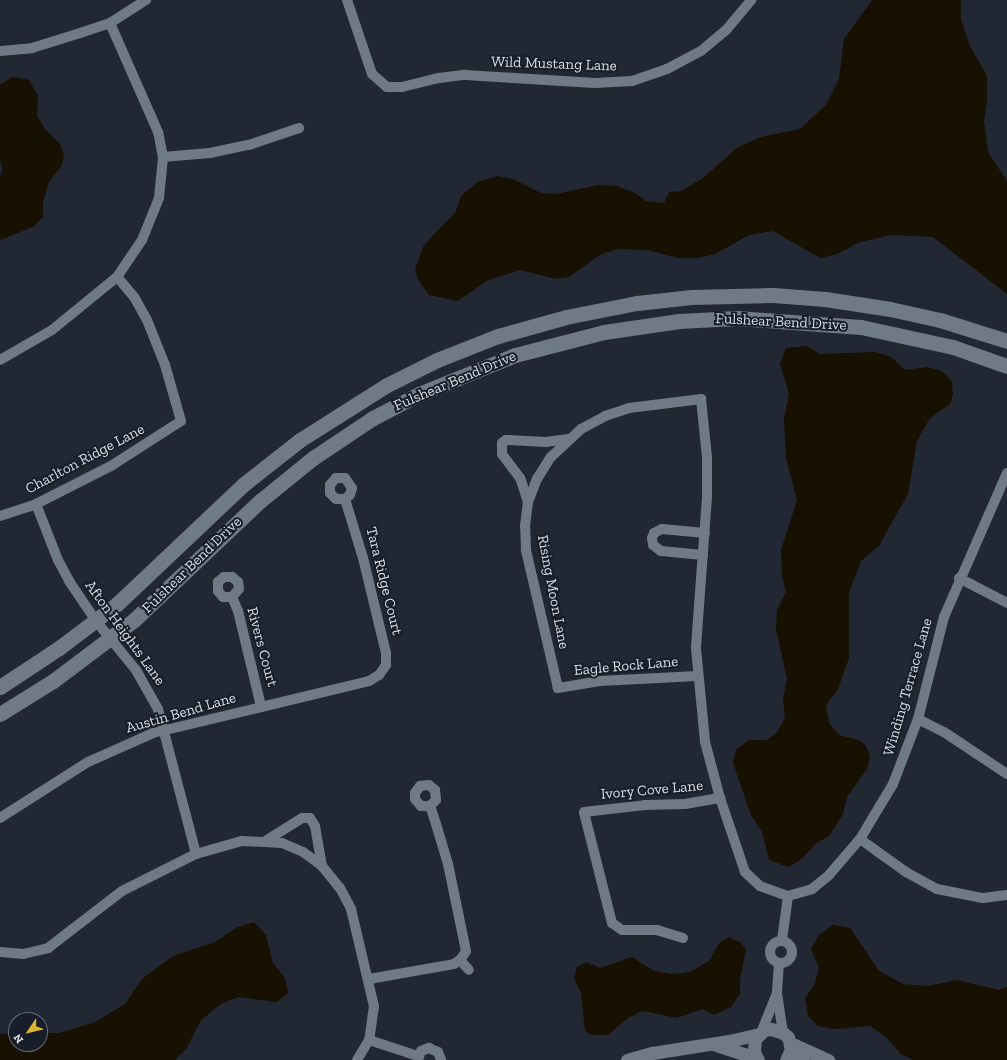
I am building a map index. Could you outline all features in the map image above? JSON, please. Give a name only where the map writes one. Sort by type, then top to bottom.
[{"type":"main road","name":"Fulshear Bend Drive","points":[[0,687],[96,621],[137,587],[244,484],[300,440],[369,394],[438,360],[520,329],[605,308],[677,298],[752,295],[804,297],[890,309],[940,320],[1007,341]]},
{"type":"main road","points":[[605,308],[609,331]]},
{"type":"main road","points":[[885,331],[890,309]]},
{"type":"main road","name":"Fulshear Bend Drive","points":[[0,714],[53,680],[110,639],[168,589],[260,501],[312,458],[394,407],[459,376],[539,347],[609,331],[679,320],[737,318],[832,323],[885,331],[953,347],[1007,366]]},
{"type":"main road","points":[[300,440],[312,458]]},
{"type":"street","points":[[0,51],[32,48],[110,23],[146,0]]},
{"type":"street","name":"Wild Mustang Lane","points":[[347,0],[372,74],[380,83],[387,87],[402,87],[439,78],[465,75],[595,83],[632,81],[667,69],[701,51],[727,29],[751,0]]},
{"type":"street","points":[[0,360],[52,330],[117,277],[130,260],[152,220],[159,198],[163,157],[158,132],[110,23]]},
{"type":"street","points":[[163,157],[210,152],[249,145],[299,128]]},
{"type":"street","name":"Charlton Ridge Lane","points":[[0,516],[36,504],[111,466],[181,421],[166,365],[147,320],[134,297],[117,277]]},
{"type":"street","name":"Rising Moon Lane","points":[[558,688],[526,550],[525,526],[528,502],[547,463],[567,439],[605,416],[629,408],[700,399],[707,457],[705,533]]},
{"type":"street","points":[[528,502],[520,478],[502,454],[502,443],[512,439],[539,442],[567,439]]},
{"type":"street","name":"Winding Terrace Lane","points":[[788,896],[812,889],[821,882],[860,839],[893,784],[918,719],[944,617],[959,578],[1007,473]]},
{"type":"street","name":"Tara Ridge Court","points":[[345,499],[364,558],[386,653],[383,671]]},
{"type":"street","name":"Afton Heights Lane","points":[[36,504],[58,560],[96,621],[147,688],[165,730],[196,854]]},
{"type":"street","points":[[703,555],[661,551],[653,545],[652,538],[654,533],[662,529],[705,533],[697,624],[697,676],[705,742],[720,798],[745,872],[760,886],[788,896],[782,940]]},
{"type":"street","points":[[959,578],[1007,604]]},
{"type":"street","name":"Rivers Court","points":[[232,597],[242,623],[262,706]]},
{"type":"street","name":"Austin Bend Lane","points":[[0,818],[94,758],[165,730],[369,681],[383,671]]},
{"type":"street","name":"Eagle Rock Lane","points":[[558,688],[600,681],[697,676]]},
{"type":"street","points":[[918,719],[944,732],[1007,774]]},
{"type":"street","name":"Ivory Cove Lane","points":[[683,938],[657,930],[622,930],[612,923],[584,812],[645,805],[685,804],[720,798]]},
{"type":"street","points":[[369,979],[451,965],[460,960],[466,950],[466,941],[444,851],[430,806]]},
{"type":"street","points":[[267,840],[302,818],[310,818],[315,826],[322,866]]},
{"type":"street","points":[[860,839],[906,872],[937,889],[983,898],[1007,895]]},
{"type":"street","points":[[0,952],[23,954],[48,948],[122,891],[196,854],[232,843],[267,840],[297,848],[322,866],[348,902],[369,979],[374,1013],[369,1040],[357,1060]]},
{"type":"street","points":[[782,940],[789,944],[792,951],[790,959],[779,963],[772,959],[770,949],[773,943],[782,940]]},
{"type":"street","points":[[460,960],[469,970]]},
{"type":"street","points":[[779,963],[777,993],[786,1038],[787,1060],[803,1060]]},
{"type":"street","points":[[757,1059],[753,1046],[777,993]]},
{"type":"street","points":[[626,1060],[652,1053],[712,1044],[771,1029],[828,1060]]},
{"type":"street","points":[[369,1040],[418,1058],[423,1050],[429,1048],[438,1052],[440,1060]]},
{"type":"street","points":[[712,1044],[757,1059]]},
{"type":"shaded area","points":[[872,0],[961,0],[961,20],[970,46],[987,76],[987,102],[984,121],[988,152],[1007,181],[1007,294],[933,237],[891,235],[858,243],[837,254],[820,258],[773,231],[749,235],[715,254],[697,258],[678,258],[648,250],[619,249],[601,254],[569,277],[556,279],[520,270],[488,280],[458,301],[429,295],[418,280],[415,269],[424,245],[455,213],[461,196],[478,182],[497,176],[513,179],[541,193],[556,194],[598,185],[617,186],[637,194],[646,201],[664,203],[669,192],[681,191],[703,178],[738,147],[761,137],[800,129],[826,105],[839,79],[844,39]]},
{"type":"shaded area","points":[[12,77],[29,80],[38,96],[37,115],[44,128],[60,144],[64,154],[62,165],[49,182],[43,203],[43,217],[33,227],[0,240],[0,176],[3,169],[0,161],[0,85]]},
{"type":"shaded area","points":[[807,346],[820,354],[875,352],[891,357],[905,370],[927,367],[942,371],[952,382],[953,394],[950,404],[930,418],[917,441],[908,494],[879,546],[861,561],[849,592],[849,658],[838,689],[826,705],[829,723],[839,735],[859,740],[866,746],[870,757],[867,769],[847,797],[843,814],[829,836],[815,844],[802,859],[788,867],[769,860],[762,832],[751,815],[733,763],[736,750],[749,740],[766,740],[776,734],[785,718],[783,700],[787,679],[776,629],[777,610],[786,592],[782,576],[781,550],[797,500],[786,458],[784,419],[789,394],[780,364],[786,348]]},
{"type":"shaded area","points":[[254,922],[266,935],[273,963],[285,978],[288,993],[277,1002],[239,997],[221,1004],[201,1020],[186,1049],[175,1060],[0,1060],[0,1034],[8,1034],[8,1052],[48,1052],[48,1033],[60,1033],[95,1022],[125,1004],[142,979],[173,956],[215,942],[236,928]]},
{"type":"shaded area","points":[[833,925],[850,928],[879,971],[903,984],[928,986],[957,980],[999,990],[1007,987],[1007,1060],[913,1060],[901,1054],[885,1036],[870,1026],[835,1029],[818,1026],[808,1016],[805,998],[814,985],[819,968],[811,949],[819,935]]},
{"type":"shaded area","points":[[729,937],[740,942],[746,949],[740,980],[740,994],[731,1007],[714,1015],[702,1009],[677,1018],[642,1011],[628,1018],[608,1035],[592,1035],[585,1031],[581,993],[574,978],[577,967],[587,962],[600,968],[632,957],[654,971],[673,974],[690,972],[709,961],[720,942]]}]
